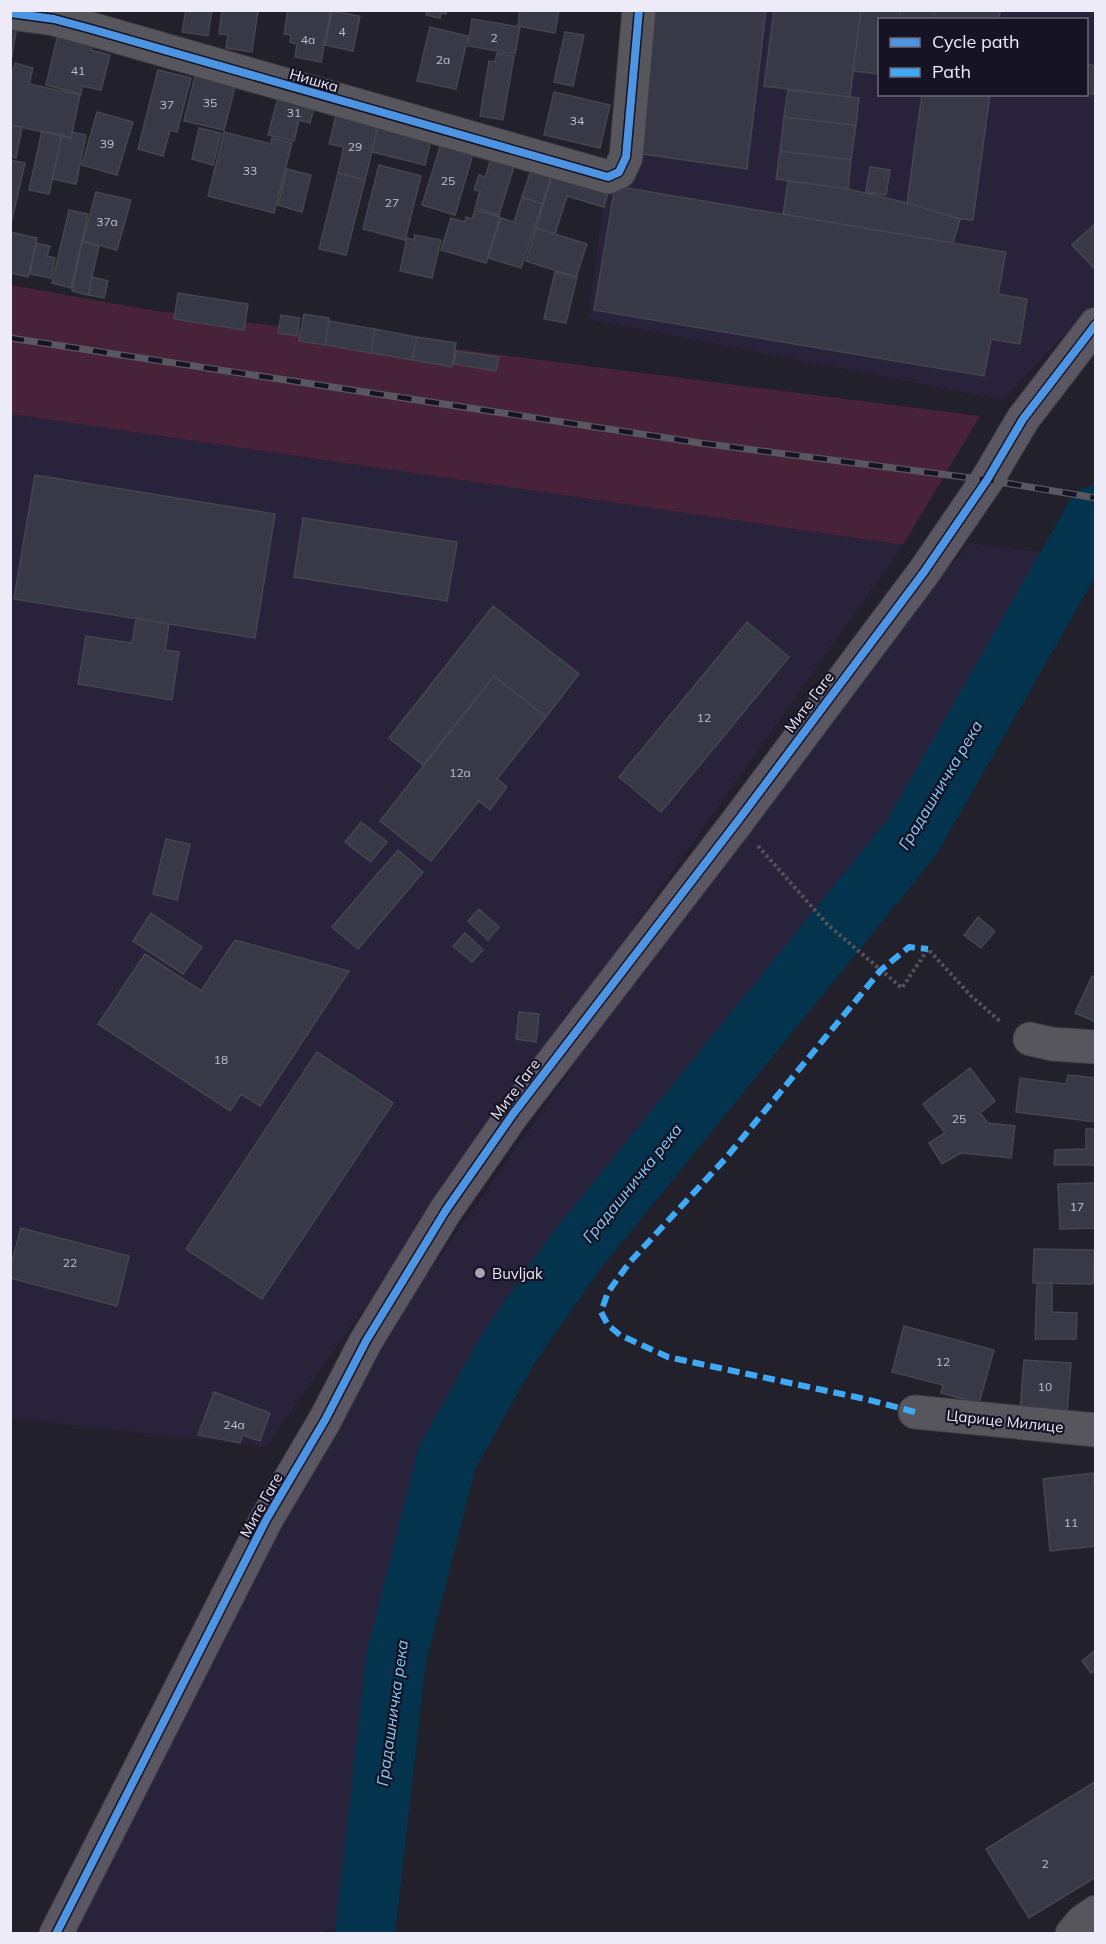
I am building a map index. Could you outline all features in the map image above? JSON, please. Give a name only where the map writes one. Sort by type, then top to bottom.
[{"type":"main road","name":"Мите Гаге","points":[[56,1934],[266,1520],[325,1420],[366,1341],[447,1210],[513,1114],[924,572],[987,480],[1023,419],[1095,324]]},
{"type":"street","name":"Нишка","points":[[10,13],[54,19],[82,26],[609,177],[619,172],[626,158],[639,10]]},
{"type":"street","points":[[1030,1039],[1052,1044],[1095,1047]]},
{"type":"street","name":"Царице Милице","points":[[915,1412],[1095,1430]]},
{"type":"street","points":[[1072,1934],[1095,1912]]},
{"type":"path","points":[[736,822],[828,925],[902,988],[928,949],[972,997],[1000,1022],[1030,1039]]},
{"type":"shaded area","points":[[629,11],[1095,11],[1095,302],[1003,400],[588,319]]},
{"type":"shaded area","points":[[11,285],[150,310],[980,416],[903,545],[11,414]]},
{"type":"shaded area","points":[[11,414],[903,545],[266,1447],[11,1418]]},
{"type":"shaded area","name":"Buvljak","points":[[969,543],[1041,552],[918,787],[839,898],[598,1178],[466,1369],[408,1519],[366,1738],[351,1925],[312,1934],[61,1934],[325,1420],[744,822]]},
{"type":"building","points":[[186,10],[212,10],[208,36],[182,32]]},
{"type":"building","points":[[222,10],[258,10],[252,52],[226,48],[228,35],[219,34]]},
{"type":"building","points":[[288,10],[331,10],[321,62],[295,57],[297,44],[290,42],[291,35],[284,34]]},
{"type":"building","points":[[427,10],[447,10],[446,14],[441,13],[440,18],[426,15]]},
{"type":"building","points":[[520,10],[559,10],[555,33],[518,26]]},
{"type":"building","points":[[647,10],[766,10],[747,169],[636,153]]},
{"type":"building","points":[[774,10],[861,10],[850,97],[764,86]]},
{"type":"building","points":[[861,10],[901,10],[900,18],[878,18],[878,74],[853,71]]},
{"type":"building","points":[[901,10],[934,10],[933,18],[900,18]]},
{"type":"building","points":[[934,10],[1000,10],[999,18],[933,18]]},
{"type":"building","points":[[332,11],[360,16],[353,51],[325,45]]},
{"type":"building","points":[[10,18],[18,19],[10,68]]},
{"type":"building","points":[[472,19],[520,27],[515,54],[468,46]]},
{"type":"building","points":[[430,27],[468,36],[456,89],[417,81]]},
{"type":"building","points":[[59,30],[94,38],[91,50],[110,55],[101,90],[82,86],[81,94],[46,85]]},
{"type":"building","points":[[565,32],[584,35],[573,86],[554,82]]},
{"type":"building","points":[[497,53],[514,56],[503,120],[480,116],[489,61],[495,62]]},
{"type":"building","points":[[15,63],[33,68],[29,84],[80,95],[71,138],[10,125],[10,82]]},
{"type":"building","points":[[1088,64],[1096,66],[1094,94],[1088,93]]},
{"type":"building","points":[[158,70],[191,78],[177,132],[170,130],[163,156],[138,149]]},
{"type":"building","points":[[196,73],[236,83],[224,130],[184,121]]},
{"type":"building","points":[[788,90],[859,98],[856,125],[784,117]]},
{"type":"building","points":[[554,92],[610,105],[600,148],[544,135]]},
{"type":"building","points":[[279,94],[315,104],[310,123],[299,120],[294,141],[268,135]]},
{"type":"building","points":[[922,96],[990,96],[973,220],[960,219],[907,203]]},
{"type":"building","points":[[97,112],[133,122],[117,175],[82,165]]},
{"type":"building","points":[[337,112],[379,122],[365,180],[338,173],[344,147],[329,144]]},
{"type":"building","points":[[784,117],[856,125],[851,160],[780,151]]},
{"type":"building","points":[[379,122],[432,135],[425,165],[372,152]]},
{"type":"building","points":[[10,125],[22,127],[16,158],[10,156]]},
{"type":"building","points":[[199,128],[221,133],[213,165],[192,159]]},
{"type":"building","points":[[42,131],[62,135],[49,194],[29,190]]},
{"type":"building","points":[[72,132],[86,135],[76,184],[52,179],[62,135],[71,138]]},
{"type":"building","points":[[224,132],[271,144],[272,138],[292,143],[274,213],[208,196]]},
{"type":"building","points":[[441,144],[473,154],[455,215],[422,205]]},
{"type":"building","points":[[780,151],[851,160],[848,189],[776,179]]},
{"type":"building","points":[[491,159],[514,166],[499,215],[475,208],[480,191],[474,190],[479,175],[485,177]]},
{"type":"building","points":[[10,160],[25,163],[10,228]]},
{"type":"building","points":[[534,161],[554,167],[542,204],[522,197]]},
{"type":"building","points":[[379,165],[421,176],[405,240],[363,229]]},
{"type":"building","points":[[555,166],[610,183],[604,207],[567,196],[555,234],[536,228]]},
{"type":"building","points":[[870,167],[890,170],[886,195],[866,192]]},
{"type":"building","points":[[287,169],[311,175],[302,212],[278,205]]},
{"type":"building","points":[[338,173],[365,180],[346,255],[319,249]]},
{"type":"building","points":[[788,181],[848,189],[960,219],[953,243],[783,214]]},
{"type":"building","points":[[615,186],[1006,252],[998,294],[1027,299],[1020,344],[991,339],[984,376],[594,310]]},
{"type":"building","points":[[96,192],[131,200],[117,250],[83,241]]},
{"type":"building","points":[[522,197],[542,204],[521,268],[488,258],[501,218],[514,222]]},
{"type":"building","points":[[69,210],[88,214],[71,288],[52,283]]},
{"type":"building","points":[[475,210],[500,217],[486,263],[441,250],[451,218],[465,222],[466,217],[472,219]]},
{"type":"building","points":[[1096,223],[1096,270],[1072,245]]},
{"type":"building","points":[[536,228],[587,244],[576,277],[526,261]]},
{"type":"building","points":[[11,232],[37,238],[28,277],[10,273]]},
{"type":"building","points":[[415,235],[441,240],[432,278],[400,271],[407,238],[414,240]]},
{"type":"building","points":[[82,242],[99,246],[88,295],[72,291]]},
{"type":"building","points":[[36,243],[50,246],[47,256],[55,258],[51,278],[30,274]]},
{"type":"building","points":[[555,272],[577,277],[566,323],[544,319]]},
{"type":"building","points":[[92,277],[108,281],[104,298],[88,295]]},
{"type":"building","points":[[178,293],[248,304],[244,330],[174,319]]},
{"type":"building","points":[[304,314],[329,318],[325,345],[299,341]]},
{"type":"building","points":[[281,315],[300,318],[297,336],[278,333]]},
{"type":"building","points":[[329,321],[375,329],[371,353],[325,345]]},
{"type":"building","points":[[375,329],[417,337],[412,360],[371,353]]},
{"type":"building","points":[[417,337],[456,343],[452,367],[412,360]]},
{"type":"building","points":[[456,351],[499,357],[496,371],[454,364]]},
{"type":"building","points":[[35,475],[275,514],[255,638],[14,599]]},
{"type":"building","points":[[303,518],[457,542],[447,601],[294,577]]},
{"type":"building","points":[[493,606],[579,674],[546,717],[494,676],[423,765],[389,738]]},
{"type":"building","points":[[136,618],[169,624],[165,650],[179,652],[172,700],[78,684],[86,636],[132,643]]},
{"type":"building","points":[[747,622],[789,657],[661,812],[619,777]]},
{"type":"building","points":[[494,676],[546,717],[497,779],[507,787],[490,810],[479,801],[431,861],[380,821]]},
{"type":"building","points":[[361,822],[387,842],[371,862],[345,842]]},
{"type":"building","points":[[166,839],[190,844],[177,900],[153,894]]},
{"type":"building","points":[[398,850],[423,872],[358,949],[332,927]]},
{"type":"building","points":[[479,909],[499,927],[488,940],[468,921]]},
{"type":"building","points":[[151,913],[202,947],[183,974],[133,941]]},
{"type":"building","points":[[978,917],[995,931],[981,948],[964,935]]},
{"type":"building","points":[[465,933],[483,950],[472,962],[453,946]]},
{"type":"building","points":[[235,940],[349,971],[260,1106],[241,1094],[230,1111],[98,1024],[145,954],[201,991]]},
{"type":"building","points":[[1092,976],[1096,978],[1096,1022],[1075,1013]]},
{"type":"building","points":[[519,1012],[539,1014],[536,1042],[516,1039]]},
{"type":"building","points":[[317,1052],[393,1103],[262,1299],[186,1249]]},
{"type":"building","points":[[970,1068],[995,1101],[980,1113],[988,1123],[1015,1126],[1011,1158],[961,1153],[942,1164],[929,1143],[945,1133],[923,1104]]},
{"type":"building","points":[[1068,1075],[1096,1078],[1096,1122],[1016,1112],[1020,1078],[1066,1084]]},
{"type":"building","points":[[1086,1129],[1096,1129],[1096,1165],[1054,1165],[1055,1150],[1086,1149]]},
{"type":"building","points":[[1096,1183],[1096,1228],[1060,1229],[1058,1184]]},
{"type":"building","points":[[21,1228],[129,1256],[117,1306],[10,1278],[10,1269]]},
{"type":"building","points":[[1034,1249],[1094,1250],[1093,1284],[1033,1283]]},
{"type":"building","points":[[1037,1283],[1052,1283],[1052,1312],[1077,1313],[1076,1339],[1035,1339]]},
{"type":"building","points":[[904,1326],[994,1350],[979,1403],[941,1393],[943,1385],[892,1372]]},
{"type":"building","points":[[1024,1360],[1071,1363],[1067,1414],[1020,1410]]},
{"type":"building","points":[[214,1392],[270,1413],[260,1441],[243,1435],[240,1443],[198,1435]]},
{"type":"building","points":[[1093,1473],[1096,1498],[1096,1546],[1050,1551],[1043,1479]]},
{"type":"building","points":[[1096,1650],[1096,1670],[1091,1673],[1082,1661]]},
{"type":"building","points":[[1096,1781],[1096,1877],[1029,1918],[986,1849]]},
{"type":"waterway","name":"Градашничка река","points":[[365,1934],[396,1659],[447,1458],[508,1349],[574,1254],[912,837],[1096,515]]},
{"type":"railway","points":[[10,338],[700,443],[987,480],[1096,498]]},
{"type":"marked path","points":[[915,1412],[865,1399],[668,1357],[620,1335],[608,1325],[601,1312],[608,1292],[629,1263],[725,1159],[881,970],[909,947],[928,949]]},
{"type":"cycle path","points":[[10,13],[54,19],[91,29],[608,177],[619,172],[626,157],[639,10]]},
{"type":"cycle path","points":[[56,1934],[266,1520],[325,1420],[366,1341],[446,1210],[513,1114],[737,822],[924,572],[987,480],[1023,419],[1096,324]]},
{"type":"place","name":"Buvljak","points":[[480,1273]]}]
